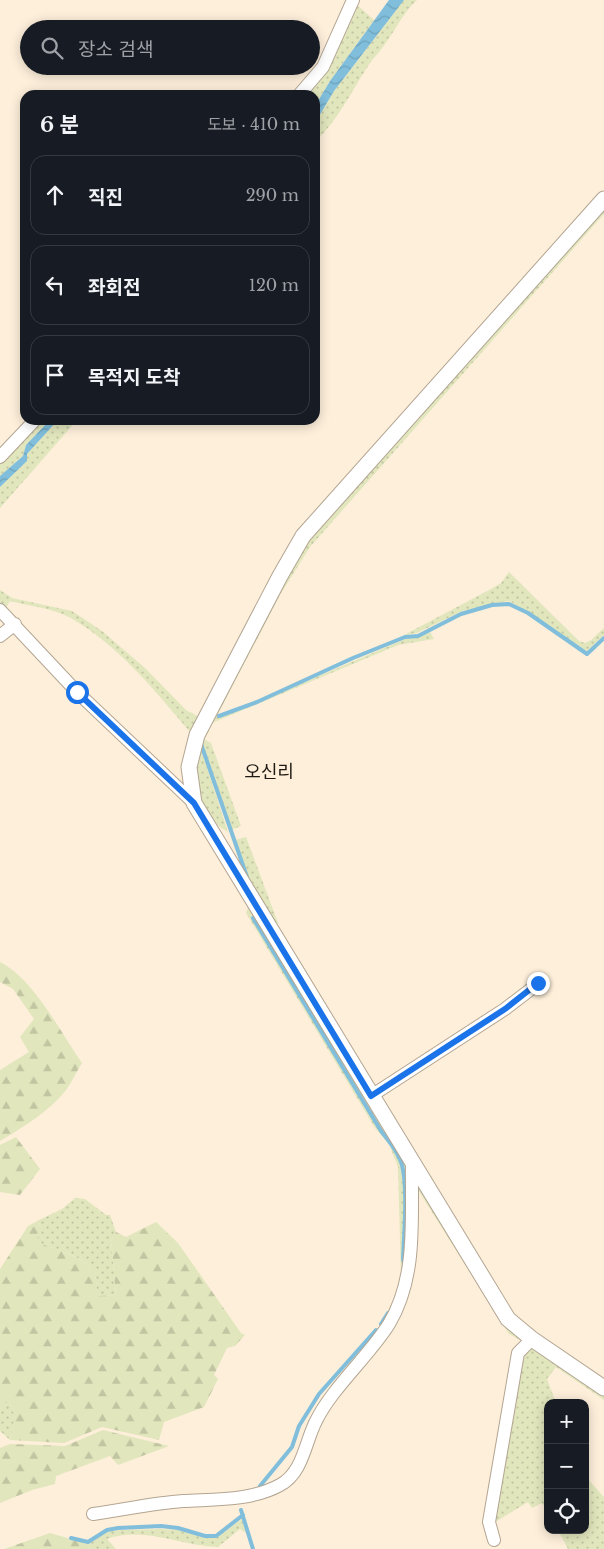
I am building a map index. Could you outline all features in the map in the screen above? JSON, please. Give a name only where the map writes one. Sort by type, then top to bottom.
[{"type":"street","points":[[320,70],[353,0]]},
{"type":"street","points":[[302,90],[316,75]]},
{"type":"street","points":[[194,803],[189,767],[197,735],[303,536],[604,199]]},
{"type":"street","points":[[0,457],[30,425]]},
{"type":"street","points":[[0,610],[16,624],[77,692],[194,803],[508,1319],[532,1339],[604,1388]]},
{"type":"street","points":[[0,636],[16,624]]},
{"type":"street","points":[[371,1096],[505,1009],[538,983]]},
{"type":"street","points":[[93,1514],[182,1501],[254,1494],[282,1485],[300,1464],[316,1420],[388,1325],[403,1297],[408,1281],[412,1161]]},
{"type":"street","points":[[494,1540],[489,1522],[518,1353],[532,1339]]},
{"type":"green space","points":[[404,0],[417,0],[370,63],[337,115],[320,136],[320,115],[334,91]]},
{"type":"green space","points":[[355,3],[374,20],[320,98],[320,90],[306,90],[314,75],[320,75],[320,65]]},
{"type":"green space","points":[[604,191],[604,195],[301,534],[193,736],[187,763],[188,791],[184,788],[184,762],[191,733],[135,669],[104,641],[69,617],[48,609],[10,601],[4,611],[0,607],[0,590],[12,598],[72,611],[102,631],[145,668],[186,710],[199,717],[264,592],[301,530]]},
{"type":"green space","points":[[604,205],[604,214],[310,547],[280,595],[217,716],[220,717],[238,711],[405,639],[418,637],[430,632],[434,639],[398,645],[205,726],[301,549]]},
{"type":"green space","points":[[34,425],[45,425],[26,445],[23,456],[0,476],[0,461]]},
{"type":"green space","points":[[53,425],[73,425],[0,508],[0,487],[27,461],[27,454]]},
{"type":"green space","points":[[509,572],[579,641],[585,643],[591,640],[604,628],[604,635],[587,651],[584,650],[509,601],[463,611],[417,633],[404,635],[501,583]]},
{"type":"green space","points":[[210,730],[204,739],[211,743],[241,826],[231,830],[201,741],[199,743],[228,832],[213,821],[202,807],[193,781],[193,762],[201,734]]},
{"type":"green space","points":[[246,837],[278,923],[273,925],[250,883],[235,840]]},
{"type":"green space","points":[[249,905],[408,1164],[405,1273],[389,1314],[381,1324],[397,1293],[401,1276],[398,1167],[389,1144],[375,1128],[246,913]]},
{"type":"green space","points":[[0,962],[24,980],[35,993],[82,1063],[66,1090],[52,1105],[0,1141],[0,1070],[29,1052],[20,1037],[34,1019],[13,989],[0,982]]},
{"type":"green space","points":[[16,1137],[40,1169],[20,1195],[0,1192],[0,1145]]},
{"type":"green space","points":[[415,1176],[524,1338],[522,1341],[509,1334],[413,1182]]},
{"type":"green space","points":[[75,1198],[85,1199],[106,1215],[110,1215],[116,1232],[111,1241],[116,1295],[96,1296],[95,1276],[86,1263],[70,1254],[37,1242],[39,1220],[62,1209]]},
{"type":"green space","points":[[39,1220],[37,1242],[70,1254],[86,1263],[95,1276],[97,1296],[116,1295],[111,1241],[116,1232],[126,1237],[156,1222],[178,1243],[241,1333],[245,1335],[235,1346],[227,1348],[214,1375],[218,1379],[204,1407],[164,1422],[159,1440],[102,1427],[64,1443],[10,1440],[14,1420],[12,1407],[9,1402],[0,1404],[0,1269],[28,1226]]},
{"type":"green space","points":[[534,1346],[604,1394],[604,1400],[556,1367],[547,1379],[554,1399],[544,1399],[544,1506],[542,1503],[532,1508],[528,1502],[494,1523],[494,1511],[514,1411],[521,1358]]},
{"type":"green space","points":[[9,1402],[14,1416],[10,1440],[0,1431],[0,1404]]},
{"type":"green space","points":[[103,1430],[169,1446],[118,1465],[110,1456],[56,1476],[55,1484],[32,1490],[0,1503],[0,1448],[10,1444],[65,1446]]},
{"type":"green space","points":[[589,1480],[604,1497],[604,1549],[568,1549],[560,1534],[589,1534]]},
{"type":"green space","points":[[242,1519],[246,1533],[240,1529],[218,1547],[135,1535],[107,1539],[116,1549],[90,1549],[88,1544],[109,1531],[121,1530],[178,1530],[206,1538],[217,1537]]},
{"type":"green space","points":[[50,1533],[88,1544],[90,1549],[4,1549]]},
{"type":"water","points":[[389,0],[404,0],[334,91],[320,115],[320,98]]},
{"type":"water","points":[[45,425],[53,425],[27,454],[27,461],[0,487],[0,476],[23,456],[26,445]]},
{"type":"waterway","points":[[219,716],[257,702],[353,658],[405,637],[418,636],[461,614],[492,605],[509,604],[528,613],[587,654],[604,638]]},
{"type":"waterway","points":[[201,744],[247,877]]},
{"type":"waterway","points":[[253,918],[400,1160],[404,1175],[405,1199],[403,1260]]},
{"type":"waterway","points":[[381,1324],[388,1313]]},
{"type":"waterway","points":[[260,1486],[292,1447],[299,1426],[319,1394],[376,1330]]},
{"type":"waterway","points":[[241,1510],[253,1549]]},
{"type":"waterway","points":[[71,1538],[88,1542],[107,1530],[161,1526],[178,1528],[205,1536],[216,1536],[243,1515]]},
{"type":"district","name":"오신리","points":[[269,772]]},
{"type":"route","points":[[77,692],[194,803],[371,1096],[505,1009],[538,983]]}]
